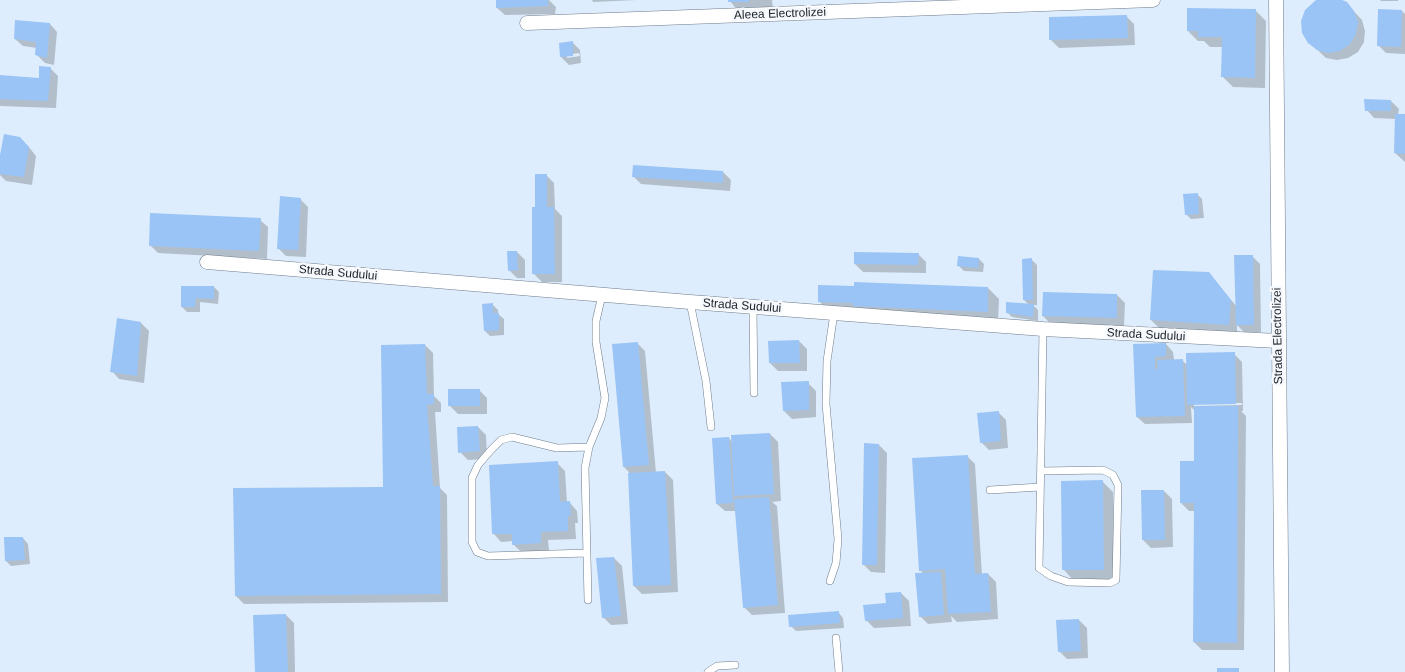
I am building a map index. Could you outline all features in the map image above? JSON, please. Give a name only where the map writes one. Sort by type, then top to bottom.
[{"type":"street","name":"Aleea Electrolizei","points":[[527,23],[1153,0]]},
{"type":"street","name":"Strada Electrolizei","points":[[1276,0],[1282,672]]},
{"type":"street","name":"Strada Sudului","points":[[206,262],[1043,329],[1278,341]]},
{"type":"lane","points":[[588,600],[585,468],[589,447],[601,418],[605,398],[596,342],[596,321],[602,295]]},
{"type":"lane","points":[[690,302],[704,365],[711,426]]},
{"type":"lane","points":[[753,307],[754,393]]},
{"type":"lane","points":[[830,581],[836,563],[838,539],[826,404],[827,361],[834,313]]},
{"type":"lane","points":[[1041,471],[1103,470],[1113,475],[1118,485],[1116,580],[1110,583],[1068,582],[1051,576],[1039,568],[1043,329]]},
{"type":"lane","points":[[587,553],[488,556],[477,552],[472,542],[472,478],[478,465],[491,450],[501,440],[512,437],[557,448],[589,447]]},
{"type":"lane","points":[[990,490],[1040,487]]},
{"type":"lane","points":[[836,638],[839,672]]},
{"type":"lane","points":[[708,672],[717,666],[735,665]]},
{"type":"building","points":[[496,0],[548,0],[548,6],[496,8]]},
{"type":"building","points":[[728,0],[749,0],[749,2],[728,2]]},
{"type":"building","points":[[1316,0],[1342,0],[1347,2],[1354,11],[1358,22],[1356,34],[1350,44],[1340,51],[1328,53],[1317,50],[1308,43],[1302,33],[1301,21],[1305,10]]},
{"type":"building","points":[[1187,8],[1256,9],[1255,78],[1221,77],[1222,37],[1198,37],[1198,31],[1187,31]]},
{"type":"building","points":[[1378,9],[1402,10],[1401,47],[1377,46]]},
{"type":"building","points":[[1127,15],[1128,38],[1049,40],[1049,17]]},
{"type":"building","points":[[15,20],[50,23],[47,58],[35,55],[36,42],[14,39]]},
{"type":"building","points":[[573,41],[573,56],[560,57],[559,43]]},
{"type":"building","points":[[39,66],[51,67],[48,101],[0,99],[0,75],[39,78]]},
{"type":"building","points":[[1364,99],[1391,100],[1391,111],[1365,111]]},
{"type":"building","points":[[1395,114],[1405,114],[1405,154],[1394,153]]},
{"type":"building","points":[[4,134],[20,137],[29,147],[24,177],[0,174],[0,155]]},
{"type":"building","points":[[633,165],[723,171],[723,183],[632,177]]},
{"type":"building","points":[[535,174],[547,174],[547,207],[554,207],[555,274],[532,274],[532,207],[535,207]]},
{"type":"building","points":[[1198,193],[1199,214],[1185,215],[1183,194]]},
{"type":"building","points":[[280,196],[301,198],[298,250],[277,249]]},
{"type":"building","points":[[150,213],[261,218],[259,251],[149,246]]},
{"type":"building","points":[[507,251],[517,251],[518,270],[508,271]]},
{"type":"building","points":[[854,252],[919,253],[918,265],[854,264]]},
{"type":"building","points":[[1234,255],[1253,255],[1254,325],[1236,325]]},
{"type":"building","points":[[958,256],[979,258],[978,268],[957,266]]},
{"type":"building","points":[[1032,258],[1033,300],[1023,300],[1022,259]]},
{"type":"building","points":[[1153,270],[1209,272],[1231,300],[1229,325],[1150,320]]},
{"type":"building","points":[[854,282],[988,287],[988,312],[853,306],[853,303],[818,302],[818,285],[854,286]]},
{"type":"building","points":[[181,286],[214,286],[214,299],[196,298],[195,307],[181,307]]},
{"type":"building","points":[[1043,292],[1117,294],[1117,318],[1042,316]]},
{"type":"building","points":[[1006,302],[1034,304],[1033,317],[1006,313]]},
{"type":"building","points":[[493,303],[493,313],[499,313],[499,330],[484,331],[482,304]]},
{"type":"building","points":[[117,318],[141,322],[137,376],[110,372]]},
{"type":"building","points":[[799,340],[800,363],[769,363],[768,341]]},
{"type":"building","points":[[638,342],[649,465],[623,467],[612,344]]},
{"type":"building","points":[[1166,343],[1166,356],[1155,357],[1155,369],[1158,369],[1157,360],[1183,359],[1185,416],[1136,417],[1133,344]]},
{"type":"building","points":[[425,344],[427,394],[434,394],[434,404],[427,405],[433,486],[440,486],[441,594],[235,596],[233,488],[383,487],[381,345]]},
{"type":"building","points":[[1235,352],[1236,404],[1187,405],[1186,353]]},
{"type":"building","points":[[809,381],[809,410],[783,411],[781,382]]},
{"type":"building","points":[[448,389],[480,389],[480,406],[448,406]]},
{"type":"building","points":[[1194,406],[1238,406],[1237,643],[1193,642],[1194,503],[1180,503],[1180,461],[1194,461]]},
{"type":"building","points":[[999,411],[1001,441],[980,443],[977,413]]},
{"type":"building","points":[[478,426],[480,451],[458,453],[457,427]]},
{"type":"building","points":[[770,433],[774,494],[734,496],[731,435]]},
{"type":"building","points":[[729,437],[733,503],[716,504],[712,438]]},
{"type":"building","points":[[864,443],[879,444],[877,565],[862,565]]},
{"type":"building","points":[[968,455],[975,574],[988,573],[991,612],[948,614],[945,569],[919,571],[912,458]]},
{"type":"building","points":[[558,461],[560,502],[570,501],[571,516],[568,516],[568,531],[541,532],[541,543],[512,545],[512,534],[492,534],[489,465]]},
{"type":"building","points":[[665,471],[671,585],[633,586],[628,473]]},
{"type":"building","points":[[1103,480],[1104,570],[1062,570],[1061,481]]},
{"type":"building","points":[[1141,490],[1164,490],[1165,540],[1142,540]]},
{"type":"building","points":[[769,497],[778,605],[743,608],[734,499]]},
{"type":"building","points":[[4,537],[23,537],[25,560],[5,561]]},
{"type":"building","points":[[614,557],[621,616],[602,618],[596,558]]},
{"type":"building","points":[[941,572],[944,615],[919,617],[915,573]]},
{"type":"building","points":[[901,592],[903,618],[865,621],[863,605],[886,603],[885,593]]},
{"type":"building","points":[[839,611],[840,623],[789,627],[788,615]]},
{"type":"building","points":[[286,614],[288,672],[255,672],[253,615]]},
{"type":"building","points":[[1079,619],[1081,651],[1058,652],[1056,620]]},
{"type":"building","points":[[1217,668],[1239,668],[1239,672],[1217,672]]}]
